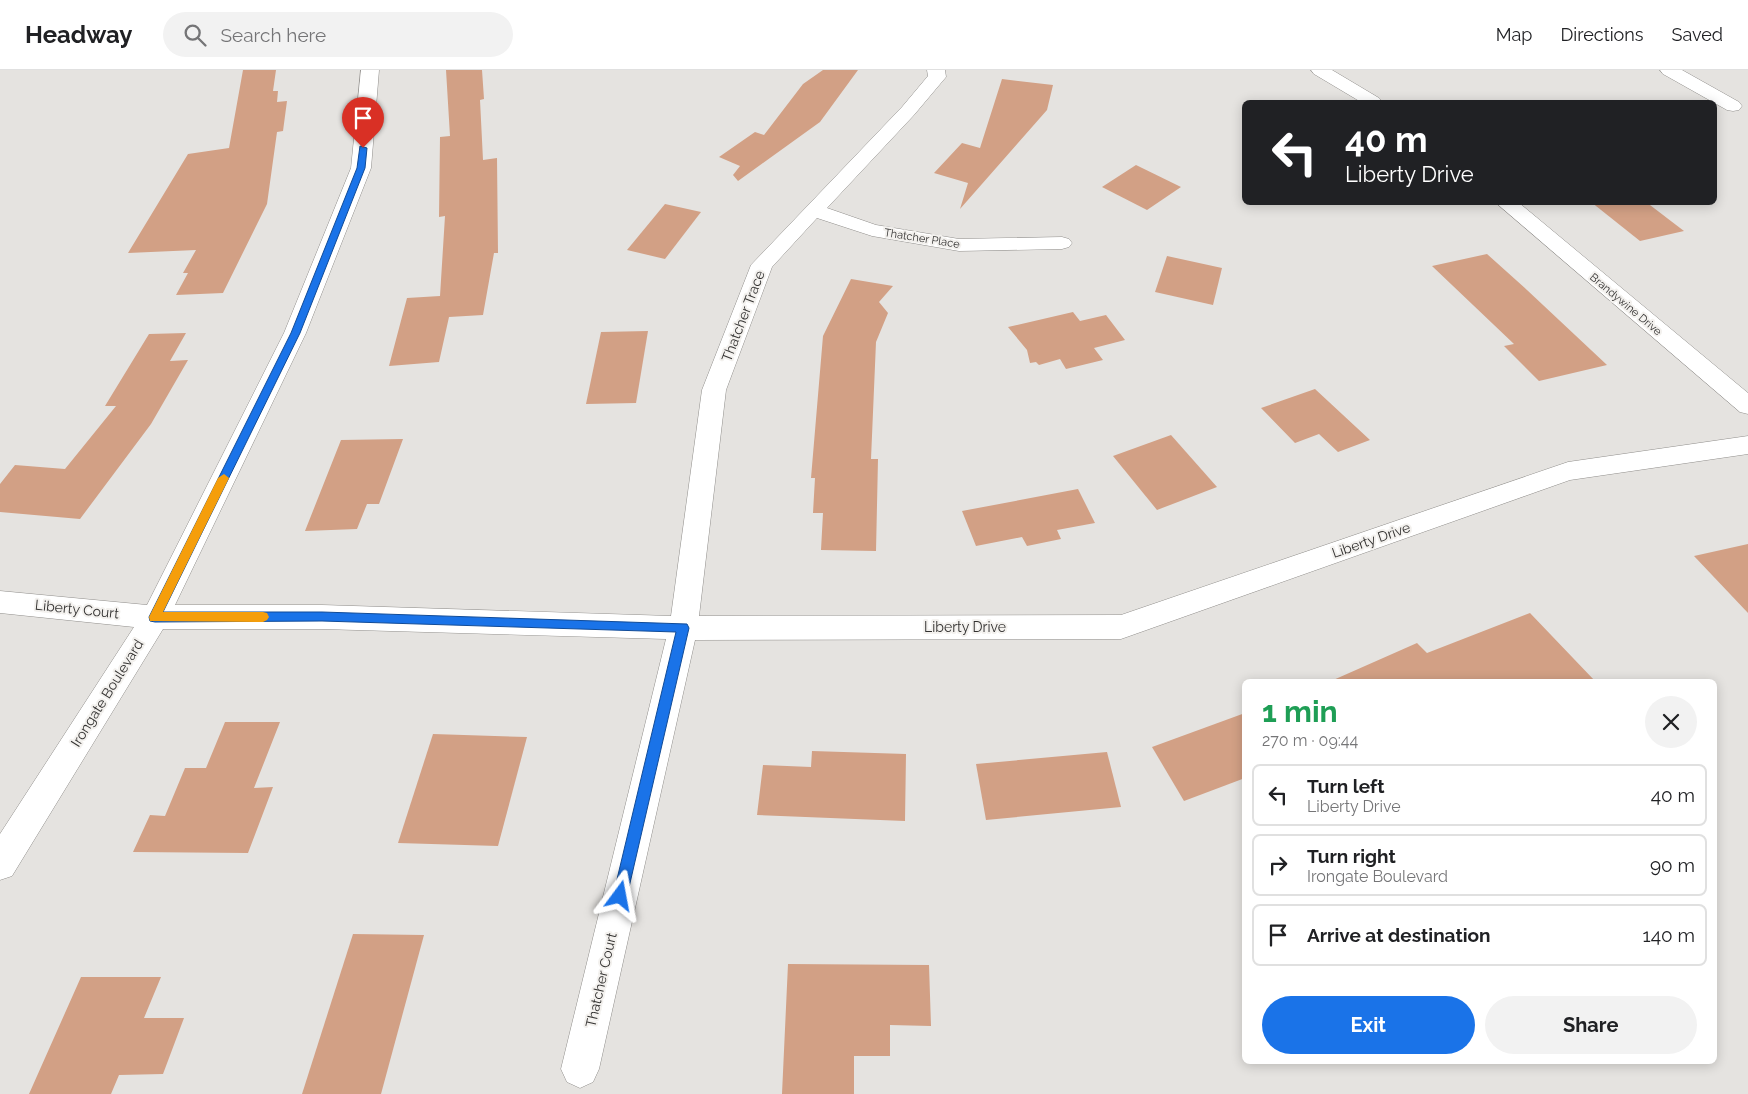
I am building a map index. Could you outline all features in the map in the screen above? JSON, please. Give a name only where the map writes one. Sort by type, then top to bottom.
[{"type":"street","name":"Irongate Boulevard","points":[[0,864],[155,617],[295,333],[361,168],[370,70]]},
{"type":"street","name":"Thatcher Trace","points":[[683,628],[714,390],[762,265],[908,111],[937,77],[936,70]]},
{"type":"street","points":[[1320,70],[1370,100]]},
{"type":"street","points":[[1669,70],[1733,106]]},
{"type":"street","name":"Brandywine Drive","points":[[1509,205],[1748,406]]},
{"type":"street","name":"Thatcher Place","points":[[814,211],[872,230],[959,245],[1062,243]]},
{"type":"street","name":"Liberty Drive","points":[[155,617],[322,617],[683,628],[1122,627],[1568,471],[1748,446]]},
{"type":"street","name":"Liberty Court","points":[[0,602],[155,617]]},
{"type":"street","name":"Thatcher Court","points":[[580,1069],[683,628]]},
{"type":"building","points":[[243,70],[276,70],[273,91],[278,91],[277,102],[287,101],[283,131],[277,132],[267,204],[223,293],[176,295],[188,273],[183,273],[196,250],[128,253],[188,154],[229,148]]},
{"type":"building","points":[[446,70],[482,70],[484,99],[480,100],[483,160],[497,158],[498,253],[494,253],[483,315],[449,317],[439,362],[389,366],[407,298],[440,296],[445,216],[439,217],[440,137],[450,136]]},
{"type":"building","points":[[823,70],[858,70],[820,122],[738,181],[733,175],[740,166],[719,157],[755,132],[764,135],[803,84]]},
{"type":"building","points":[[1002,79],[1053,85],[1047,110],[960,209],[968,183],[934,173],[962,143],[980,148]]},
{"type":"building","points":[[1136,165],[1181,187],[1147,210],[1102,187]]},
{"type":"building","points":[[665,204],[701,212],[665,259],[627,250]]},
{"type":"building","points":[[1595,205],[1650,205],[1684,231],[1640,241]]},
{"type":"building","points":[[1487,254],[1607,365],[1539,381],[1504,346],[1514,344],[1432,266]]},
{"type":"building","points":[[1167,256],[1222,268],[1213,305],[1155,292]]},
{"type":"building","points":[[851,279],[893,286],[879,302],[888,313],[876,342],[871,459],[878,459],[876,551],[821,550],[823,513],[813,513],[815,478],[811,478],[823,336]]},
{"type":"building","points":[[1073,312],[1080,321],[1106,315],[1125,340],[1094,348],[1103,360],[1066,369],[1060,359],[1039,365],[1036,362],[1030,363],[1027,350],[1008,327]]},
{"type":"building","points":[[648,331],[636,403],[586,404],[601,332]]},
{"type":"building","points":[[186,333],[170,361],[188,360],[151,424],[80,519],[0,512],[0,484],[15,465],[65,469],[116,406],[105,406],[149,334]]},
{"type":"building","points":[[1315,389],[1370,440],[1338,452],[1319,434],[1295,443],[1261,408]]},
{"type":"building","points":[[1171,435],[1217,487],[1157,510],[1113,456]]},
{"type":"building","points":[[403,439],[379,504],[367,504],[357,529],[305,531],[341,440]]},
{"type":"building","points":[[1078,489],[1095,523],[1057,530],[1061,539],[1027,546],[1022,537],[976,546],[962,511]]},
{"type":"building","points":[[1748,544],[1748,613],[1694,556]]},
{"type":"building","points":[[1530,613],[1593,679],[1336,679],[1417,643],[1427,653]]},
{"type":"building","points":[[1242,714],[1242,779],[1184,801],[1152,747]]},
{"type":"building","points":[[225,722],[280,722],[254,788],[273,787],[248,853],[133,852],[150,815],[165,816],[185,768],[206,768]]},
{"type":"building","points":[[433,734],[527,737],[498,846],[398,843]]},
{"type":"building","points":[[812,751],[906,754],[905,821],[757,815],[763,765],[811,767]]},
{"type":"building","points":[[1107,752],[1121,807],[986,820],[976,764]]},
{"type":"building","points":[[353,934],[424,935],[381,1094],[302,1094]]},
{"type":"building","points":[[788,964],[929,965],[931,1026],[890,1025],[890,1056],[854,1056],[854,1094],[782,1094]]},
{"type":"building","points":[[81,977],[161,977],[144,1018],[184,1018],[163,1074],[119,1075],[111,1094],[29,1094]]},
{"type":"slow traffic","points":[[224,478],[155,617],[263,617]]},
{"type":"route","points":[[363,148],[361,168],[295,333],[155,617],[322,617],[683,628],[620,896]]}]
